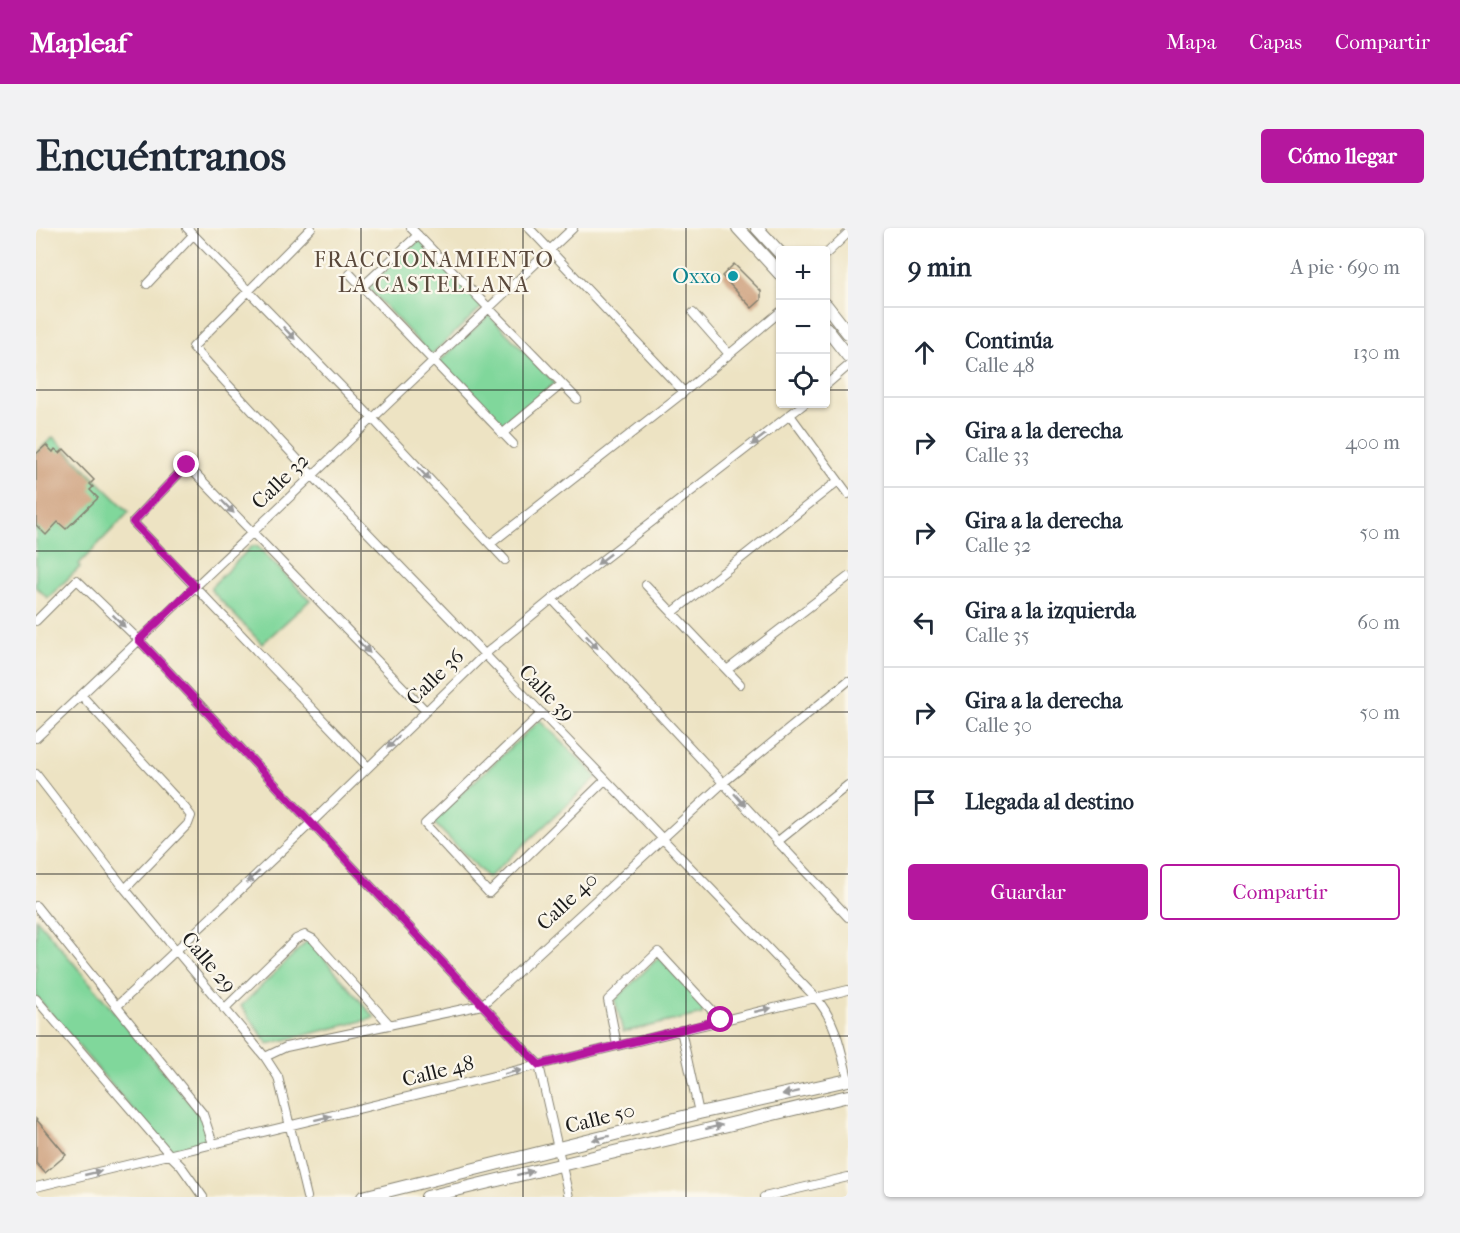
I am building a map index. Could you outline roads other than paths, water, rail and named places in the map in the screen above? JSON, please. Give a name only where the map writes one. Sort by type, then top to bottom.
[{"type":"main road","points":[[738,228],[776,270]]},
{"type":"main road","points":[[757,228],[776,249]]},
{"type":"main road","points":[[830,311],[848,333]]},
{"type":"main road","points":[[830,334],[848,356]]},
{"type":"main road","name":"Calle 50","points":[[363,1197],[699,1113],[848,1080]]},
{"type":"main road","name":"Calle 50","points":[[427,1197],[848,1096]]},
{"type":"street","points":[[411,228],[576,399]]},
{"type":"street","points":[[529,228],[684,392]]},
{"type":"street","name":"Calle 32","points":[[36,738],[573,228]]},
{"type":"street","points":[[249,290],[307,229]]},
{"type":"street","points":[[147,284],[190,231],[372,418],[505,560]]},
{"type":"street","points":[[830,249],[848,233]]},
{"type":"street","points":[[362,286],[418,235]]},
{"type":"street","points":[[350,274],[513,444]]},
{"type":"street","name":"Calle 39","points":[[249,290],[193,347],[312,475],[816,998],[833,1023],[848,1080]]},
{"type":"street","points":[[693,313],[729,354]]},
{"type":"street","points":[[490,544],[684,392],[776,315]]},
{"type":"street","points":[[830,381],[848,366]]},
{"type":"street","points":[[502,434],[562,384]]},
{"type":"street","name":"Calle 36","points":[[117,1006],[311,823],[485,654],[552,599],[799,408]]},
{"type":"street","points":[[790,415],[848,494]]},
{"type":"street","points":[[368,767],[133,522],[187,465],[425,710]]},
{"type":"street","points":[[672,613],[838,481]]},
{"type":"street","points":[[727,670],[848,576]]},
{"type":"street","points":[[36,621],[77,580],[139,640],[539,1065],[569,1197]]},
{"type":"street","points":[[646,585],[740,684]]},
{"type":"street","points":[[552,599],[848,917]]},
{"type":"street","name":"Calle 40","points":[[482,1005],[724,782],[848,681]]},
{"type":"street","points":[[81,695],[191,816],[188,824],[125,889]]},
{"type":"street","points":[[542,713],[425,824],[489,893],[605,780]]},
{"type":"street","name":"Calle 29","points":[[36,774],[125,889],[265,1057],[278,1077],[307,1197]]},
{"type":"street","points":[[777,842],[848,785]]},
{"type":"street","points":[[36,906],[203,1114],[213,1144]]},
{"type":"street","points":[[224,1009],[296,939],[305,935],[313,939],[390,1024]]},
{"type":"street","points":[[617,1045],[608,1000],[658,952],[721,1020]]},
{"type":"street","name":"Calle 48","points":[[36,1187],[848,990]]},
{"type":"street","points":[[36,999],[181,1166],[203,1197]]},
{"type":"street","points":[[265,1057],[286,1047],[482,1005]]},
{"type":"street","points":[[681,1030],[699,1113]]},
{"type":"street","points":[[764,1197],[848,1177]]},
{"type":"place","name":"Oxxo","points":[[733,276]]},
{"type":"district","name":"FRACCIONAMIENTO LA CASTELLANA","points":[[434,272]]}]
